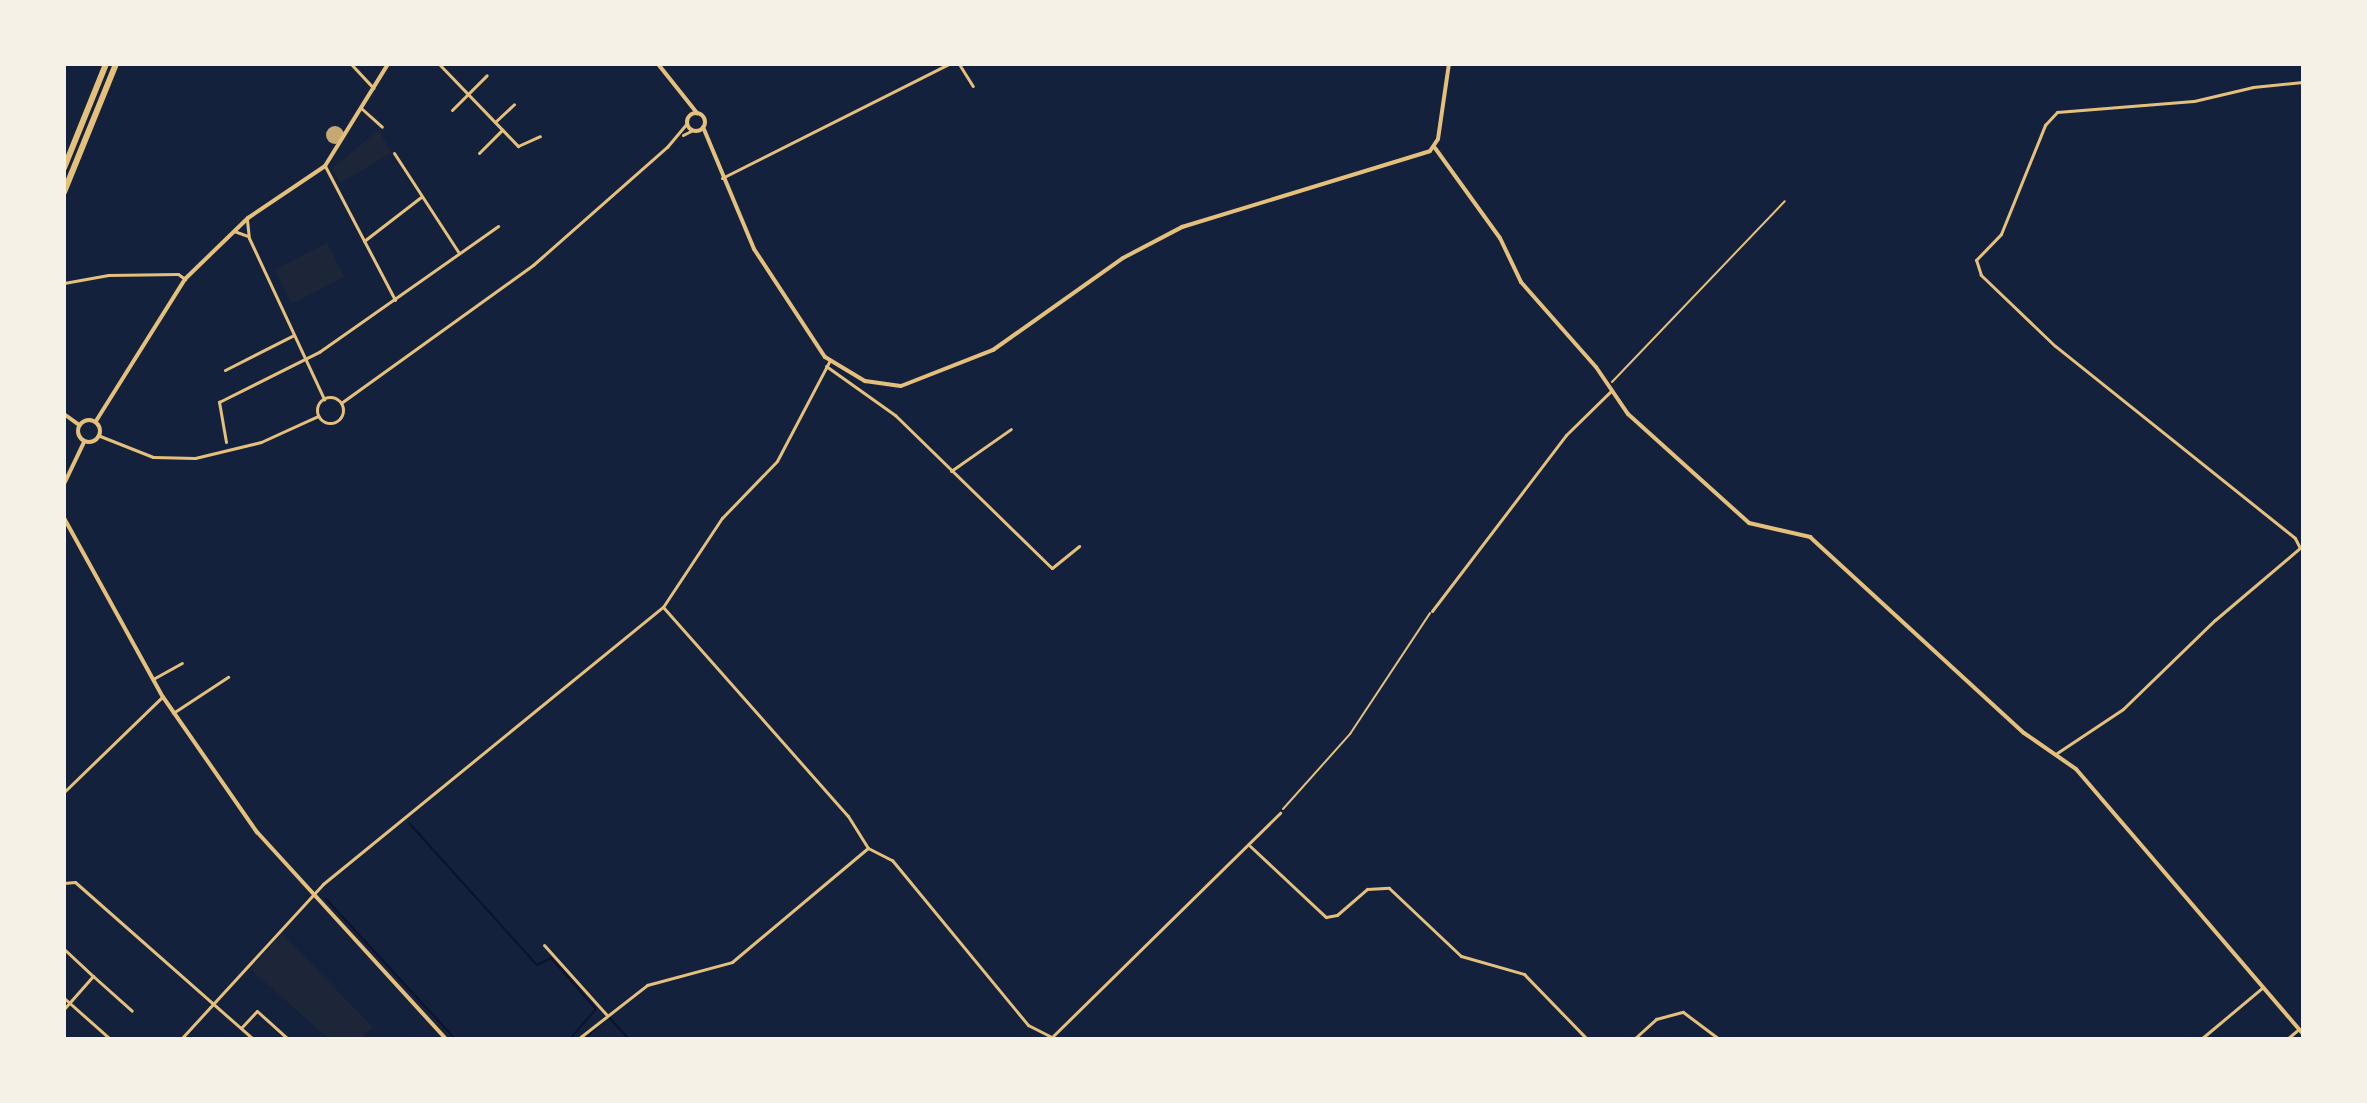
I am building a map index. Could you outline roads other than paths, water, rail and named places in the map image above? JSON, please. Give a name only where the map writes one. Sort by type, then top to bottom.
[{"type":"highway","points":[[64,168],[106,64]]},
{"type":"highway","points":[[64,192],[116,64]]},
{"type":"street","points":[[351,64],[373,88]]},
{"type":"street","points":[[79,425],[96,421],[185,279],[245,221],[325,166],[388,64]]},
{"type":"street","points":[[439,64],[518,146],[540,136]]},
{"type":"street","points":[[658,64],[687,104],[704,118],[705,140],[761,262],[828,364],[843,380],[895,415],[1052,568],[1079,546]]},
{"type":"street","points":[[722,178],[949,64]]},
{"type":"street","points":[[959,64],[973,86]]},
{"type":"street","points":[[1449,64],[1435,148],[1500,238],[1508,259],[1635,421],[1749,523],[1810,537],[2012,723],[2057,753],[2114,809],[2303,1034]]},
{"type":"street","points":[[452,110],[487,75]]},
{"type":"street","points":[[2057,753],[2123,709],[2215,620],[2301,546],[2055,346],[1975,265],[2001,234],[2045,125],[2057,112],[2194,101],[2303,82]]},
{"type":"street","points":[[495,122],[514,104]]},
{"type":"street","points":[[687,104],[688,121],[705,140]]},
{"type":"street","points":[[360,107],[382,127]]},
{"type":"street","points":[[324,399],[341,403],[533,265],[679,136],[697,113]]},
{"type":"street","points":[[679,136],[703,127]]},
{"type":"street","points":[[479,153],[502,130]]},
{"type":"street","points":[[828,364],[847,374],[889,386],[925,379],[993,350],[1123,258],[1182,227],[1435,148]]},
{"type":"street","points":[[394,153],[459,253]]},
{"type":"street","points":[[325,166],[395,300]]},
{"type":"street","points":[[364,241],[423,196]]},
{"type":"street","points":[[244,232],[245,221]]},
{"type":"street","points":[[84,442],[100,436],[153,457],[195,458],[261,442],[318,416],[324,399],[248,236],[245,221]]},
{"type":"street","points":[[226,442],[217,404],[306,359],[498,226]]},
{"type":"street","points":[[234,231],[244,232],[248,236]]},
{"type":"street","points":[[64,283],[108,275],[178,274],[185,279]]},
{"type":"street","points":[[225,370],[294,335]]},
{"type":"street","points":[[181,1039],[312,895],[663,607],[722,518],[777,461],[828,364]]},
{"type":"street","points":[[843,380],[847,374]]},
{"type":"street","points":[[1432,611],[1573,427],[1610,388]]},
{"type":"street","points":[[318,416],[328,424],[337,422],[343,415],[341,403]]},
{"type":"street","points":[[64,414],[79,425],[84,442],[64,484]]},
{"type":"street","points":[[96,421],[100,436]]},
{"type":"street","points":[[951,471],[1011,429]]},
{"type":"street","points":[[64,518],[163,697],[257,832],[446,1039]]},
{"type":"street","points":[[663,607],[848,816],[868,848],[892,860],[1028,1025],[1052,1037],[1213,873],[1249,846],[1280,813]]},
{"type":"street","points":[[153,679],[182,663]]},
{"type":"street","points":[[173,713],[228,677]]},
{"type":"street","points":[[64,792],[163,697]]},
{"type":"street","points":[[1249,846],[1326,917],[1337,915],[1367,889],[1389,888],[1461,956],[1524,974],[1587,1039]]},
{"type":"street","points":[[578,1039],[606,1014],[657,980],[732,962],[868,848]]},
{"type":"street","points":[[64,883],[75,882],[253,1039]]},
{"type":"street","points":[[544,945],[606,1014]]},
{"type":"street","points":[[64,949],[132,1011]]},
{"type":"street","points":[[64,1009],[93,976]]},
{"type":"street","points":[[2201,1039],[2264,987]]},
{"type":"street","points":[[64,998],[110,1039]]},
{"type":"street","points":[[241,1028],[257,1011],[288,1039]]},
{"type":"street","points":[[1634,1039],[1656,1019],[1683,1012],[1719,1039]]},
{"type":"street","points":[[2287,1039],[2299,1029]]},
{"type":"waterway","points":[[409,823],[537,965],[551,958],[596,1009],[570,1039]]},
{"type":"waterway","points":[[326,899],[455,1039]]},
{"type":"waterway","points":[[608,1016],[629,1039]]},
{"type":"waterway","points":[[584,1039],[604,1021]]}]
